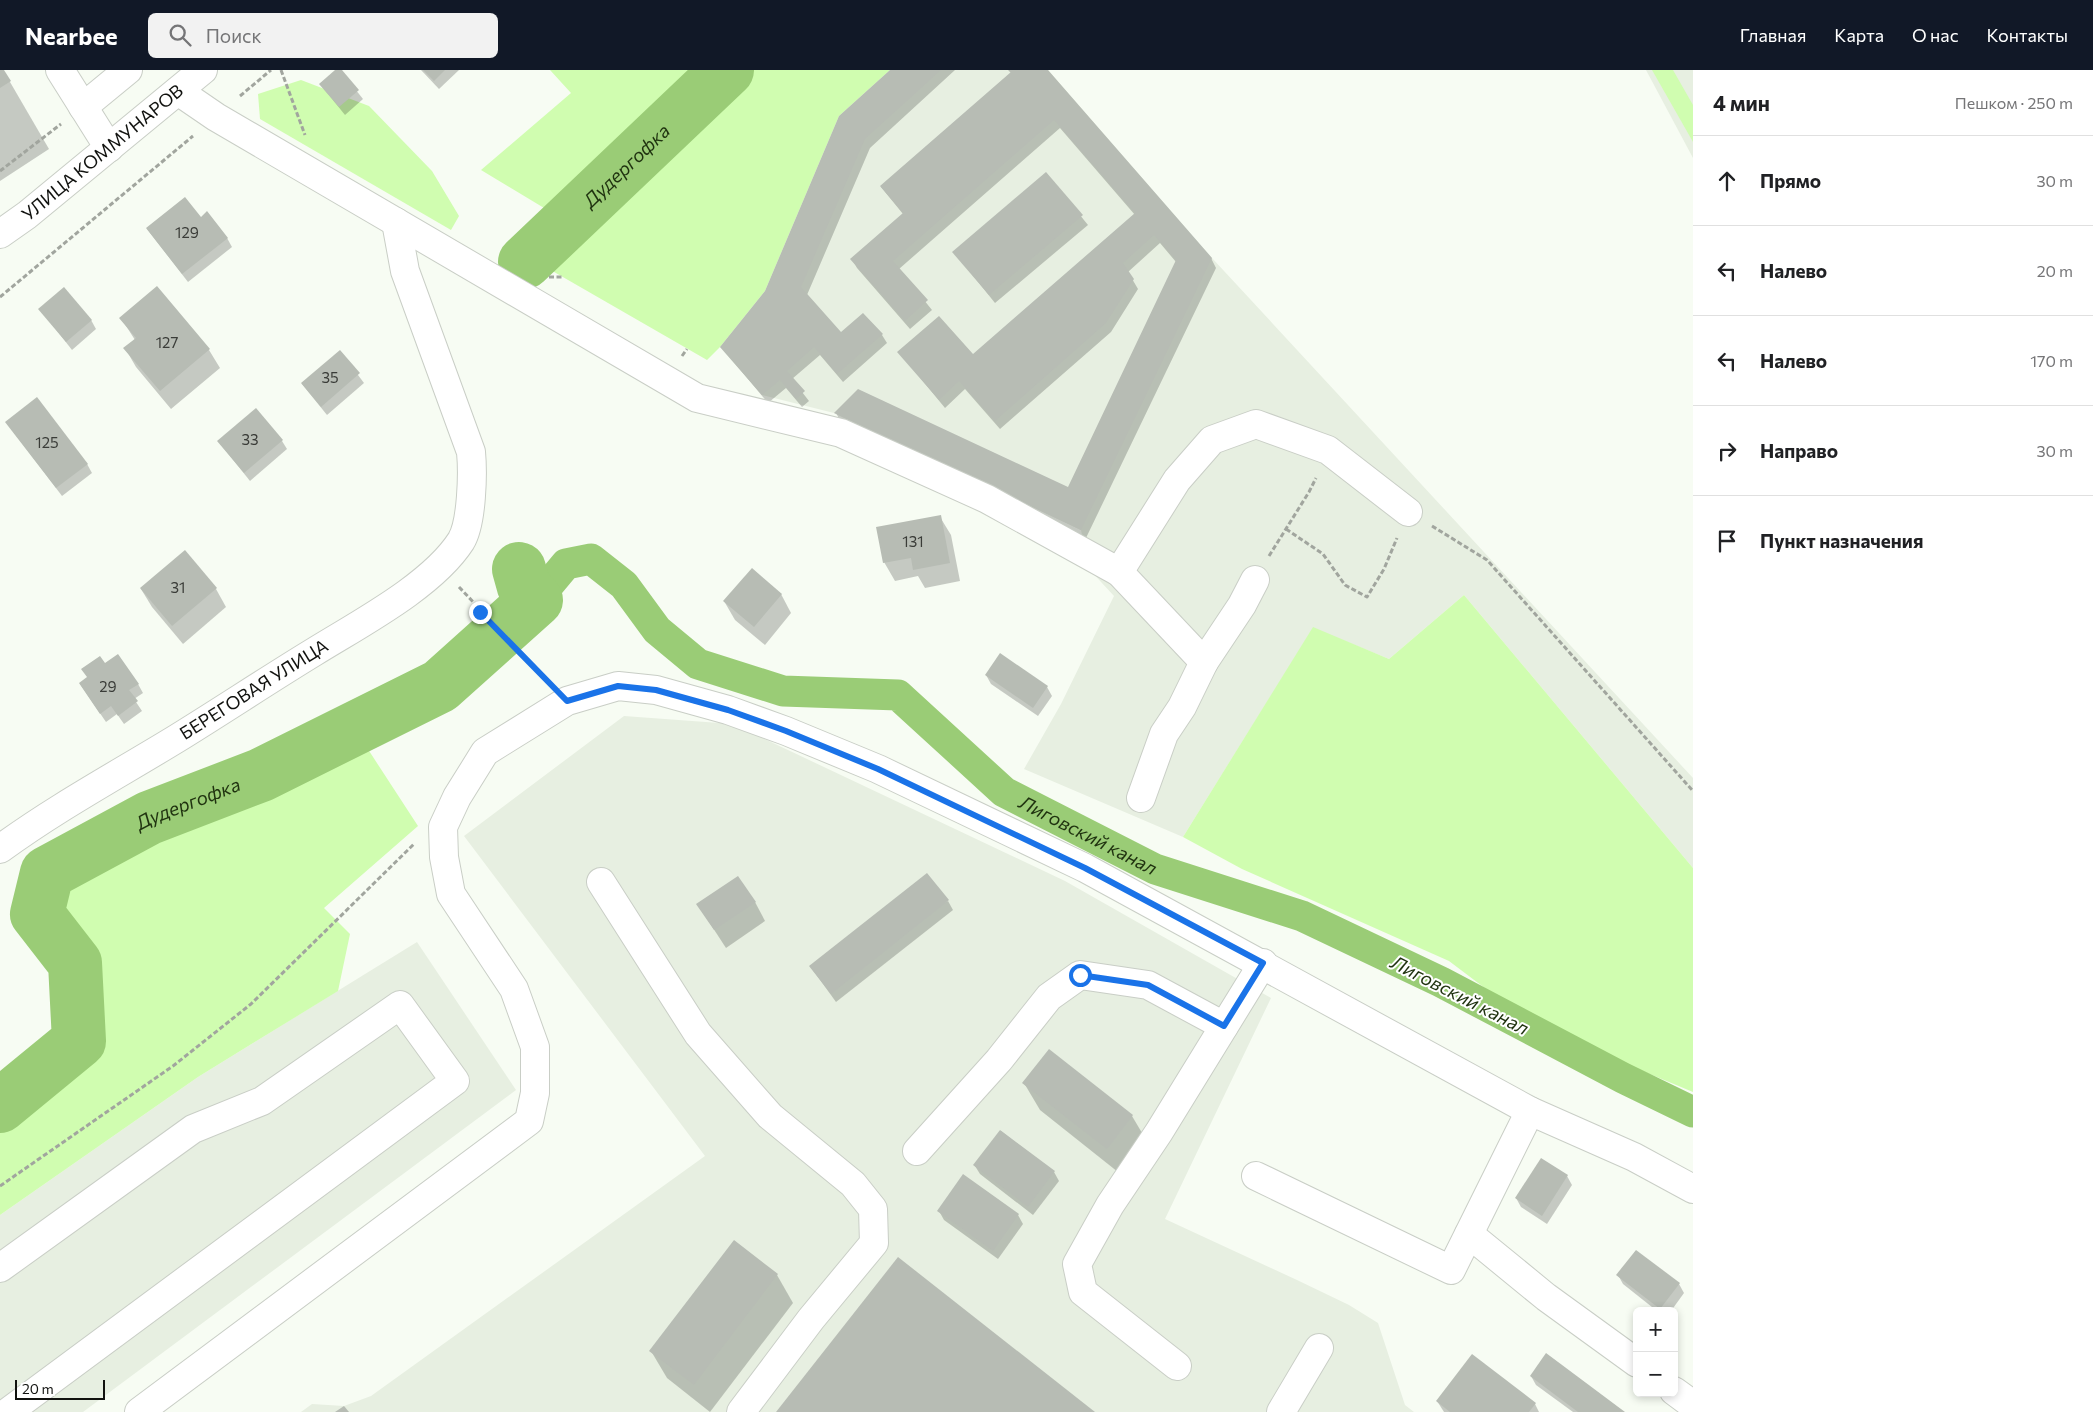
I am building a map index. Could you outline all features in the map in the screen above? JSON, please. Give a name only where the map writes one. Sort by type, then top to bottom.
[{"type":"street","points":[[60,70],[109,148]]},
{"type":"street","points":[[83,107],[128,70]]},
{"type":"street","name":"УЛИЦА КОММУНАРОВ","points":[[0,234],[27,215],[203,70]]},
{"type":"street","points":[[178,91],[216,116],[697,398],[842,433],[987,499],[1119,572],[1204,662]]},
{"type":"street","name":"БЕРЕГОВАЯ УЛИЦА","points":[[0,849],[30,827],[392,603],[441,566],[462,539],[474,476],[472,452],[405,271],[396,222]]},
{"type":"street","points":[[1119,572],[1176,480],[1212,440],[1256,424],[1328,450],[1408,512]]},
{"type":"street","points":[[1141,798],[1164,734],[1182,707],[1204,662],[1227,631],[1255,580]]},
{"type":"street","points":[[139,1412],[529,1121],[535,1093],[535,1046],[514,988],[451,894],[444,857],[443,827],[457,797],[485,752],[567,701],[618,686],[656,690],[728,710],[786,731],[878,769],[1085,868],[1263,963],[1530,1111],[1634,1156],[1693,1189]]},
{"type":"street","points":[[601,882],[698,1034],[770,1116],[853,1184],[873,1209],[874,1243],[811,1318],[740,1412]]},
{"type":"street","points":[[1177,1366],[1083,1292],[1078,1264],[1110,1204],[1159,1132],[1263,963]]},
{"type":"street","points":[[917,1151],[999,1060],[1049,997],[1080,975],[1148,985],[1224,1026]]},
{"type":"street","points":[[0,1268],[193,1129],[262,1101],[400,1005],[455,1081],[8,1412]]},
{"type":"street","points":[[1256,1176],[1451,1270],[1530,1111]]},
{"type":"street","points":[[1469,1234],[1546,1297],[1633,1360]]},
{"type":"street","points":[[1282,1412],[1318,1348]]},
{"type":"street","points":[[1678,1394],[1693,1405]]},
{"type":"path","points":[[0,297],[271,70]]},
{"type":"path","points":[[281,70],[308,143]]},
{"type":"path","points":[[0,171],[83,107]]},
{"type":"path","points":[[1255,580],[1309,492],[1328,450]]},
{"type":"path","points":[[1286,529],[1323,554],[1345,585],[1367,597],[1384,569],[1408,512],[1487,560],[1693,791]]},
{"type":"path","points":[[480,612],[567,701]]},
{"type":"path","points":[[0,1186],[173,1066],[251,1004],[416,841],[443,827]]},
{"type":"shaded area","points":[[890,70],[1048,70],[1212,258],[1693,778],[1693,868],[1464,595],[1389,659],[1313,628],[1183,837],[1024,769],[1061,704],[1114,596],[1089,569],[1081,530],[834,413],[762,395],[720,347],[765,291],[839,116]]},
{"type":"shaded area","points":[[1646,70],[1693,70],[1693,158]]},
{"type":"shaded area","points":[[624,716],[733,724],[1065,881],[1271,998],[1165,1219],[1349,1305],[1378,1323],[1405,1405],[1414,1412],[301,1412],[312,1404],[344,1406],[371,1396],[705,1156],[464,836]]},
{"type":"shaded area","points":[[417,942],[516,1090],[83,1412],[0,1412],[0,1215],[198,1077]]},
{"type":"green space","points":[[550,70],[711,70],[716,76],[564,220],[481,170],[571,93]]},
{"type":"green space","points":[[745,70],[890,70],[839,116],[765,291],[720,347],[707,360],[542,265]]},
{"type":"green space","points":[[1652,70],[1673,70],[1693,105],[1693,142]]},
{"type":"green space","points":[[301,80],[369,106],[432,171],[459,216],[451,230],[260,119],[258,94]]},
{"type":"green space","points":[[1464,595],[1693,868],[1693,1092],[1616,1060],[1490,992],[1449,961],[1242,869],[1183,837],[1313,627],[1389,659]]},
{"type":"green space","points":[[360,737],[418,826],[324,908],[350,934],[338,991],[198,1077],[0,1215],[0,1126],[85,1057],[100,1008],[80,961],[61,901],[64,886],[75,871],[107,849],[146,829],[219,806]]},
{"type":"building","points":[[0,70],[4,70],[11,81],[0,88]]},
{"type":"building","points":[[335,70],[342,70],[359,90],[339,107],[319,84]]},
{"type":"building","points":[[423,70],[445,70],[434,81]]},
{"type":"building","points":[[890,70],[941,70],[865,139],[801,287],[841,332],[863,313],[883,334],[837,374],[814,347],[787,371],[805,391],[796,399],[780,380],[762,395],[720,347],[765,291],[839,116]]},
{"type":"building","points":[[1009,70],[1048,70],[1212,258],[1081,530],[834,413],[858,389],[1068,487],[1176,260],[1154,235],[1123,263],[1134,279],[1106,323],[995,421],[959,381],[939,400],[897,352],[939,316],[973,354],[1135,213],[1054,120],[893,261],[928,300],[905,321],[850,259],[903,213],[880,186],[1011,72]]},
{"type":"building","points":[[1046,172],[1083,215],[989,295],[952,252]]},
{"type":"building","points":[[185,197],[201,217],[207,211],[228,238],[182,274],[146,228]]},
{"type":"building","points":[[157,286],[210,349],[160,391],[123,348],[136,338],[119,318]]},
{"type":"building","points":[[64,287],[92,320],[66,342],[38,309]]},
{"type":"building","points":[[340,350],[360,373],[321,407],[301,383]]},
{"type":"building","points":[[37,397],[88,464],[56,488],[5,422]]},
{"type":"building","points":[[256,408],[283,440],[244,473],[217,441]]},
{"type":"building","points":[[941,515],[950,563],[913,570],[911,558],[883,563],[876,527]]},
{"type":"building","points":[[185,550],[217,588],[172,626],[140,588]]},
{"type":"building","points":[[752,568],[782,594],[754,627],[723,601]]},
{"type":"building","points":[[1000,653],[1048,686],[1033,708],[985,675]]},
{"type":"building","points":[[118,654],[139,684],[129,690],[138,701],[118,716],[111,706],[100,714],[79,683],[87,677],[81,669],[100,656],[105,663]]},
{"type":"building","points":[[927,873],[949,900],[831,994],[809,966]]},
{"type":"building","points":[[738,876],[756,902],[714,930],[696,904]]},
{"type":"building","points":[[1049,1049],[1133,1115],[1107,1149],[1022,1083]]},
{"type":"building","points":[[1000,1130],[1055,1171],[1028,1207],[973,1165]]},
{"type":"building","points":[[1541,1158],[1568,1175],[1542,1216],[1515,1198]]},
{"type":"building","points":[[963,1174],[1019,1214],[993,1251],[937,1211]]},
{"type":"building","points":[[734,1240],[778,1274],[694,1385],[649,1351]]},
{"type":"building","points":[[1636,1250],[1680,1283],[1662,1307],[1657,1307],[1616,1275]]},
{"type":"building","points":[[898,1257],[1095,1412],[776,1412]]},
{"type":"building","points":[[1546,1353],[1625,1412],[1578,1412],[1530,1376]]},
{"type":"building","points":[[1472,1354],[1536,1403],[1529,1412],[1450,1412],[1436,1401]]},
{"type":"building","points":[[344,1406],[349,1412],[335,1412]]},
{"type":"waterway","name":"Дудергофка","points":[[525,262],[727,70]]},
{"type":"waterway","name":"Лиговский канал","points":[[536,600],[566,564],[591,559],[624,585],[657,630],[698,664],[783,691],[898,695],[1004,792],[1155,869],[1302,916],[1441,982],[1623,1078],[1693,1112]]},
{"type":"waterway","name":"Дудергофка","points":[[0,1106],[79,1041],[75,963],[37,914],[47,873],[149,818],[261,775],[440,686],[536,600],[524,587],[519,569]]},
{"type":"route","points":[[480,612],[567,701],[618,686],[656,690],[728,710],[786,731],[878,769],[1085,868],[1263,963],[1224,1026],[1148,985],[1080,975]]}]
